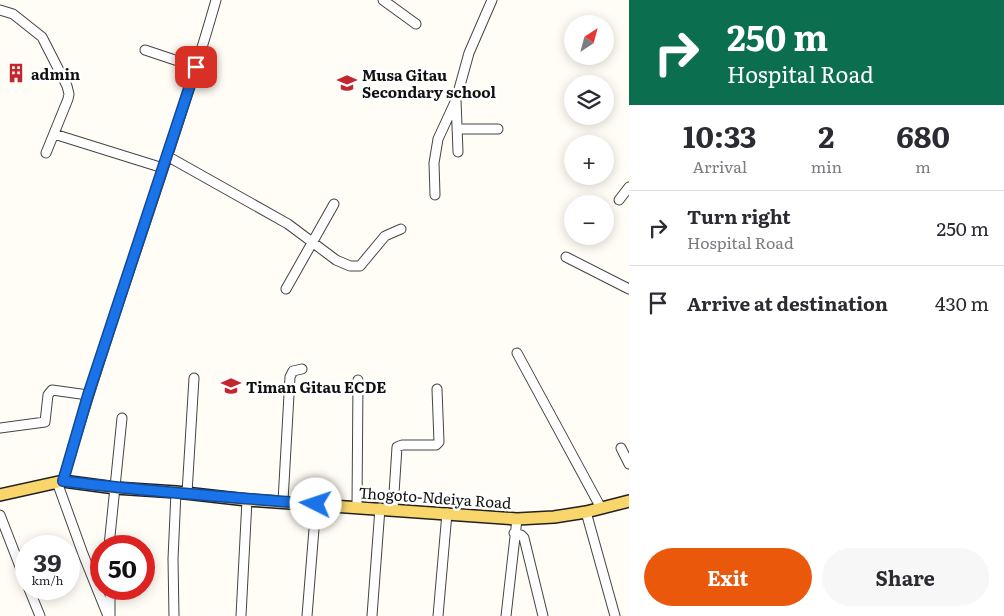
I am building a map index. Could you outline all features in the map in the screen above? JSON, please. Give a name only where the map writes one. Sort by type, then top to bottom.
[{"type":"main road","name":"Thogoto-Ndeiya Road","points":[[0,495],[60,482],[114,488],[182,492],[247,500],[357,506],[516,519],[554,517],[586,512],[629,501]]},
{"type":"street","points":[[109,616],[83,554],[60,482],[196,67],[216,0]]},
{"type":"street","points":[[383,0],[416,24]]},
{"type":"street","points":[[435,195],[435,149],[443,126],[456,100],[469,53],[492,0]]},
{"type":"street","points":[[0,10],[12,14],[42,37],[67,86],[68,99],[46,153]]},
{"type":"street","points":[[145,50],[196,67]]},
{"type":"street","points":[[456,100],[458,152]]},
{"type":"street","points":[[457,128],[498,129]]},
{"type":"street","points":[[54,134],[163,168]]},
{"type":"street","points":[[167,156],[288,224],[336,260],[356,268],[363,264],[385,236],[401,229]]},
{"type":"street","points":[[619,200],[629,187]]},
{"type":"street","points":[[286,289],[334,204]]},
{"type":"street","points":[[566,257],[629,289]]},
{"type":"street","points":[[517,353],[601,508]]},
{"type":"street","points":[[283,501],[290,377],[293,371],[302,369]]},
{"type":"street","points":[[174,616],[173,559],[194,378]]},
{"type":"street","points":[[357,506],[358,380]]},
{"type":"street","points":[[393,509],[397,447],[402,445],[436,445],[438,442],[436,389]]},
{"type":"street","points":[[0,428],[45,422],[48,395],[52,390],[88,395]]},
{"type":"street","points":[[110,535],[122,418]]},
{"type":"street","points":[[621,448],[629,464]]},
{"type":"street","points":[[241,616],[247,500]]},
{"type":"street","points":[[307,616],[316,504]]},
{"type":"street","points":[[372,616],[380,508]]},
{"type":"street","points":[[586,512],[615,616]]},
{"type":"street","points":[[438,616],[448,514]]},
{"type":"street","points":[[0,515],[15,554]]},
{"type":"street","points":[[506,616],[516,519]]},
{"type":"street","points":[[514,533],[524,538],[543,616]]},
{"type":"street","points":[[33,600],[40,616]]},
{"type":"street","points":[[109,616],[110,600]]},
{"type":"place","name":"admin","points":[[16,73]]},
{"type":"place","name":"Musa Gitau Secondary school","points":[[347,83]]},
{"type":"place","name":"Timan Gitau ECDE","points":[[231,386]]},
{"type":"route","points":[[196,67],[88,395],[63,481],[114,488],[316,504]]}]
